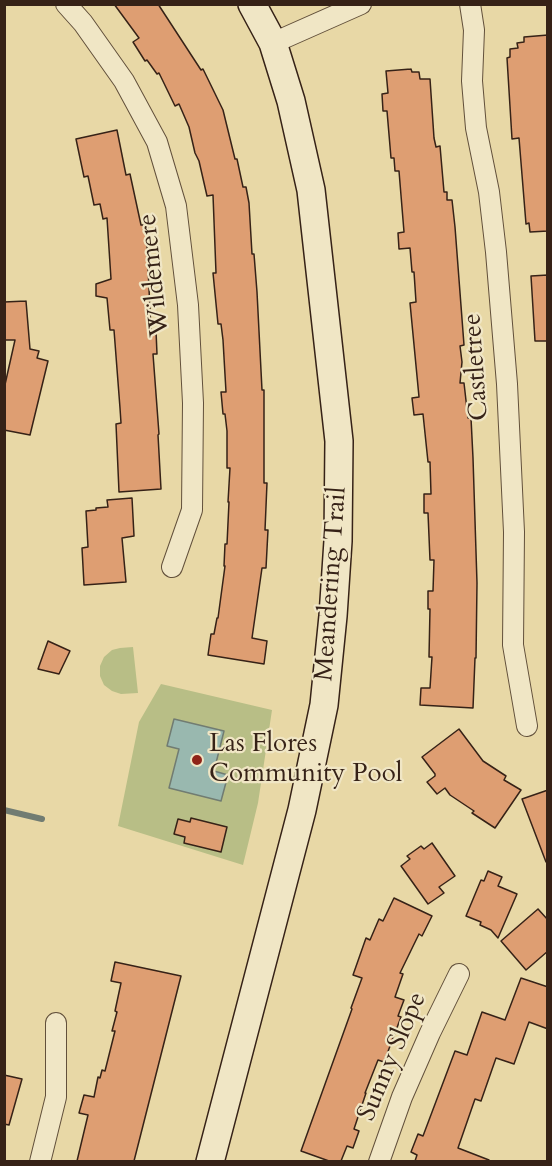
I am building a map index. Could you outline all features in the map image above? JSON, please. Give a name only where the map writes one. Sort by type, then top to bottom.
[{"type":"street","name":"Wildemere","points":[[66,4],[83,23],[124,81],[152,131],[176,206],[188,305],[193,403],[193,498],[192,510],[172,567]]},
{"type":"street","name":"Meandering Trail","points":[[210,1161],[302,810],[324,705],[338,542],[339,441],[310,190],[291,101],[273,43],[252,4]]},
{"type":"street","points":[[273,43],[361,4]]},
{"type":"street","name":"Castletree","points":[[470,4],[474,30],[472,81],[476,128],[489,192],[507,384],[514,532],[513,645],[527,726]]},
{"type":"street","name":"Sunny Slope","points":[[379,1161],[411,1076],[459,974]]},
{"type":"street","points":[[40,1161],[56,1097],[56,1023]]},
{"type":"green space","points":[[133,647],[138,693],[121,694],[112,691],[104,685],[100,676],[100,666],[104,657],[112,650]]},
{"type":"green space","points":[[161,684],[272,710],[258,803],[243,865],[118,826],[139,722]]},
{"type":"water","name":"Las Flores Community Pool","points":[[174,719],[224,731],[214,771],[228,775],[221,801],[169,788],[179,749],[167,746]]},
{"type":"building","points":[[114,4],[158,4],[201,70],[203,69],[223,110],[243,187],[246,187],[252,254],[254,254],[262,390],[264,390],[264,483],[267,483],[265,530],[268,530],[266,568],[262,568],[252,638],[267,641],[264,664],[208,655],[211,634],[214,634],[218,618],[225,566],[230,468],[227,468],[227,431],[221,392],[226,392],[223,340],[221,324],[218,324],[213,273],[216,273],[213,195],[207,196],[189,127],[179,104],[175,106],[159,73],[157,74],[147,60],[145,61],[133,42],[139,38]]},
{"type":"building","points":[[548,35],[548,231],[530,232],[529,223],[526,224],[519,138],[512,139],[507,58],[510,57],[510,49],[518,48],[517,43],[524,42],[524,37]]},
{"type":"building","points":[[411,69],[412,72],[419,72],[420,79],[430,79],[434,138],[436,147],[440,146],[444,192],[447,192],[447,200],[452,200],[455,227],[464,345],[460,346],[462,362],[460,383],[464,383],[468,418],[471,418],[473,458],[477,583],[473,708],[420,705],[421,688],[430,688],[432,657],[429,657],[428,591],[433,591],[434,560],[430,560],[428,513],[424,513],[424,494],[431,494],[430,462],[428,462],[423,414],[414,415],[412,398],[419,397],[410,303],[416,302],[414,272],[412,272],[410,248],[399,249],[398,233],[404,232],[399,171],[395,171],[394,158],[391,158],[387,111],[383,111],[382,94],[388,93],[386,71]]},
{"type":"building","points":[[117,130],[126,175],[130,174],[141,225],[148,225],[151,331],[156,331],[157,354],[153,354],[161,489],[119,492],[116,424],[121,423],[114,330],[110,330],[107,298],[96,296],[96,284],[111,279],[107,218],[103,219],[100,204],[94,205],[88,176],[84,177],[76,139]]},
{"type":"building","points":[[548,275],[548,341],[535,341],[531,276]]},
{"type":"building","points":[[26,301],[30,349],[39,351],[37,358],[48,361],[30,435],[4,430],[4,389],[15,340],[4,340],[4,302]]},
{"type":"building","points":[[132,498],[134,536],[122,538],[126,582],[84,585],[82,548],[88,547],[86,511],[108,507],[107,500]]},
{"type":"building","points":[[48,641],[70,651],[59,674],[38,669]]},
{"type":"building","points":[[459,729],[483,761],[506,776],[504,780],[521,790],[495,828],[472,813],[474,811],[450,795],[445,788],[437,794],[427,782],[435,774],[422,757]]},
{"type":"building","points":[[548,790],[548,861],[546,862],[522,799]]},
{"type":"building","points":[[191,818],[227,827],[221,852],[184,843],[185,837],[174,834],[178,819],[190,822]]},
{"type":"building","points":[[432,843],[455,876],[439,887],[444,893],[428,904],[401,866],[410,859],[407,856],[421,846],[424,849]]},
{"type":"building","points":[[488,871],[502,877],[498,886],[517,894],[498,938],[491,930],[480,925],[481,922],[466,916],[481,880],[484,881]]},
{"type":"building","points":[[394,898],[432,916],[422,936],[419,934],[400,973],[403,974],[395,997],[404,1000],[398,1016],[401,1017],[384,1062],[378,1060],[365,1093],[354,1129],[359,1131],[353,1148],[347,1146],[341,1161],[329,1161],[301,1151],[362,978],[353,975],[366,938],[370,940],[379,919],[383,921]]},
{"type":"building","points":[[538,909],[548,920],[548,951],[526,970],[501,941]]},
{"type":"building","points":[[115,962],[181,976],[134,1161],[77,1161],[88,1115],[79,1113],[84,1095],[94,1097],[98,1077],[100,1078],[102,1070],[105,1071],[115,1031],[112,1031],[121,983],[111,981]]},
{"type":"building","points":[[521,978],[548,987],[548,1029],[529,1022],[514,1064],[496,1058],[481,1101],[475,1099],[458,1148],[489,1160],[415,1161],[417,1155],[411,1152],[418,1134],[423,1136],[455,1051],[467,1055],[482,1012],[505,1020]]},
{"type":"building","points":[[4,1075],[22,1079],[9,1125],[4,1124]]},
{"type":"waterway","points":[[4,810],[42,819]]},
{"type":"place","name":"Las Flores Community Pool","points":[[197,760]]}]
